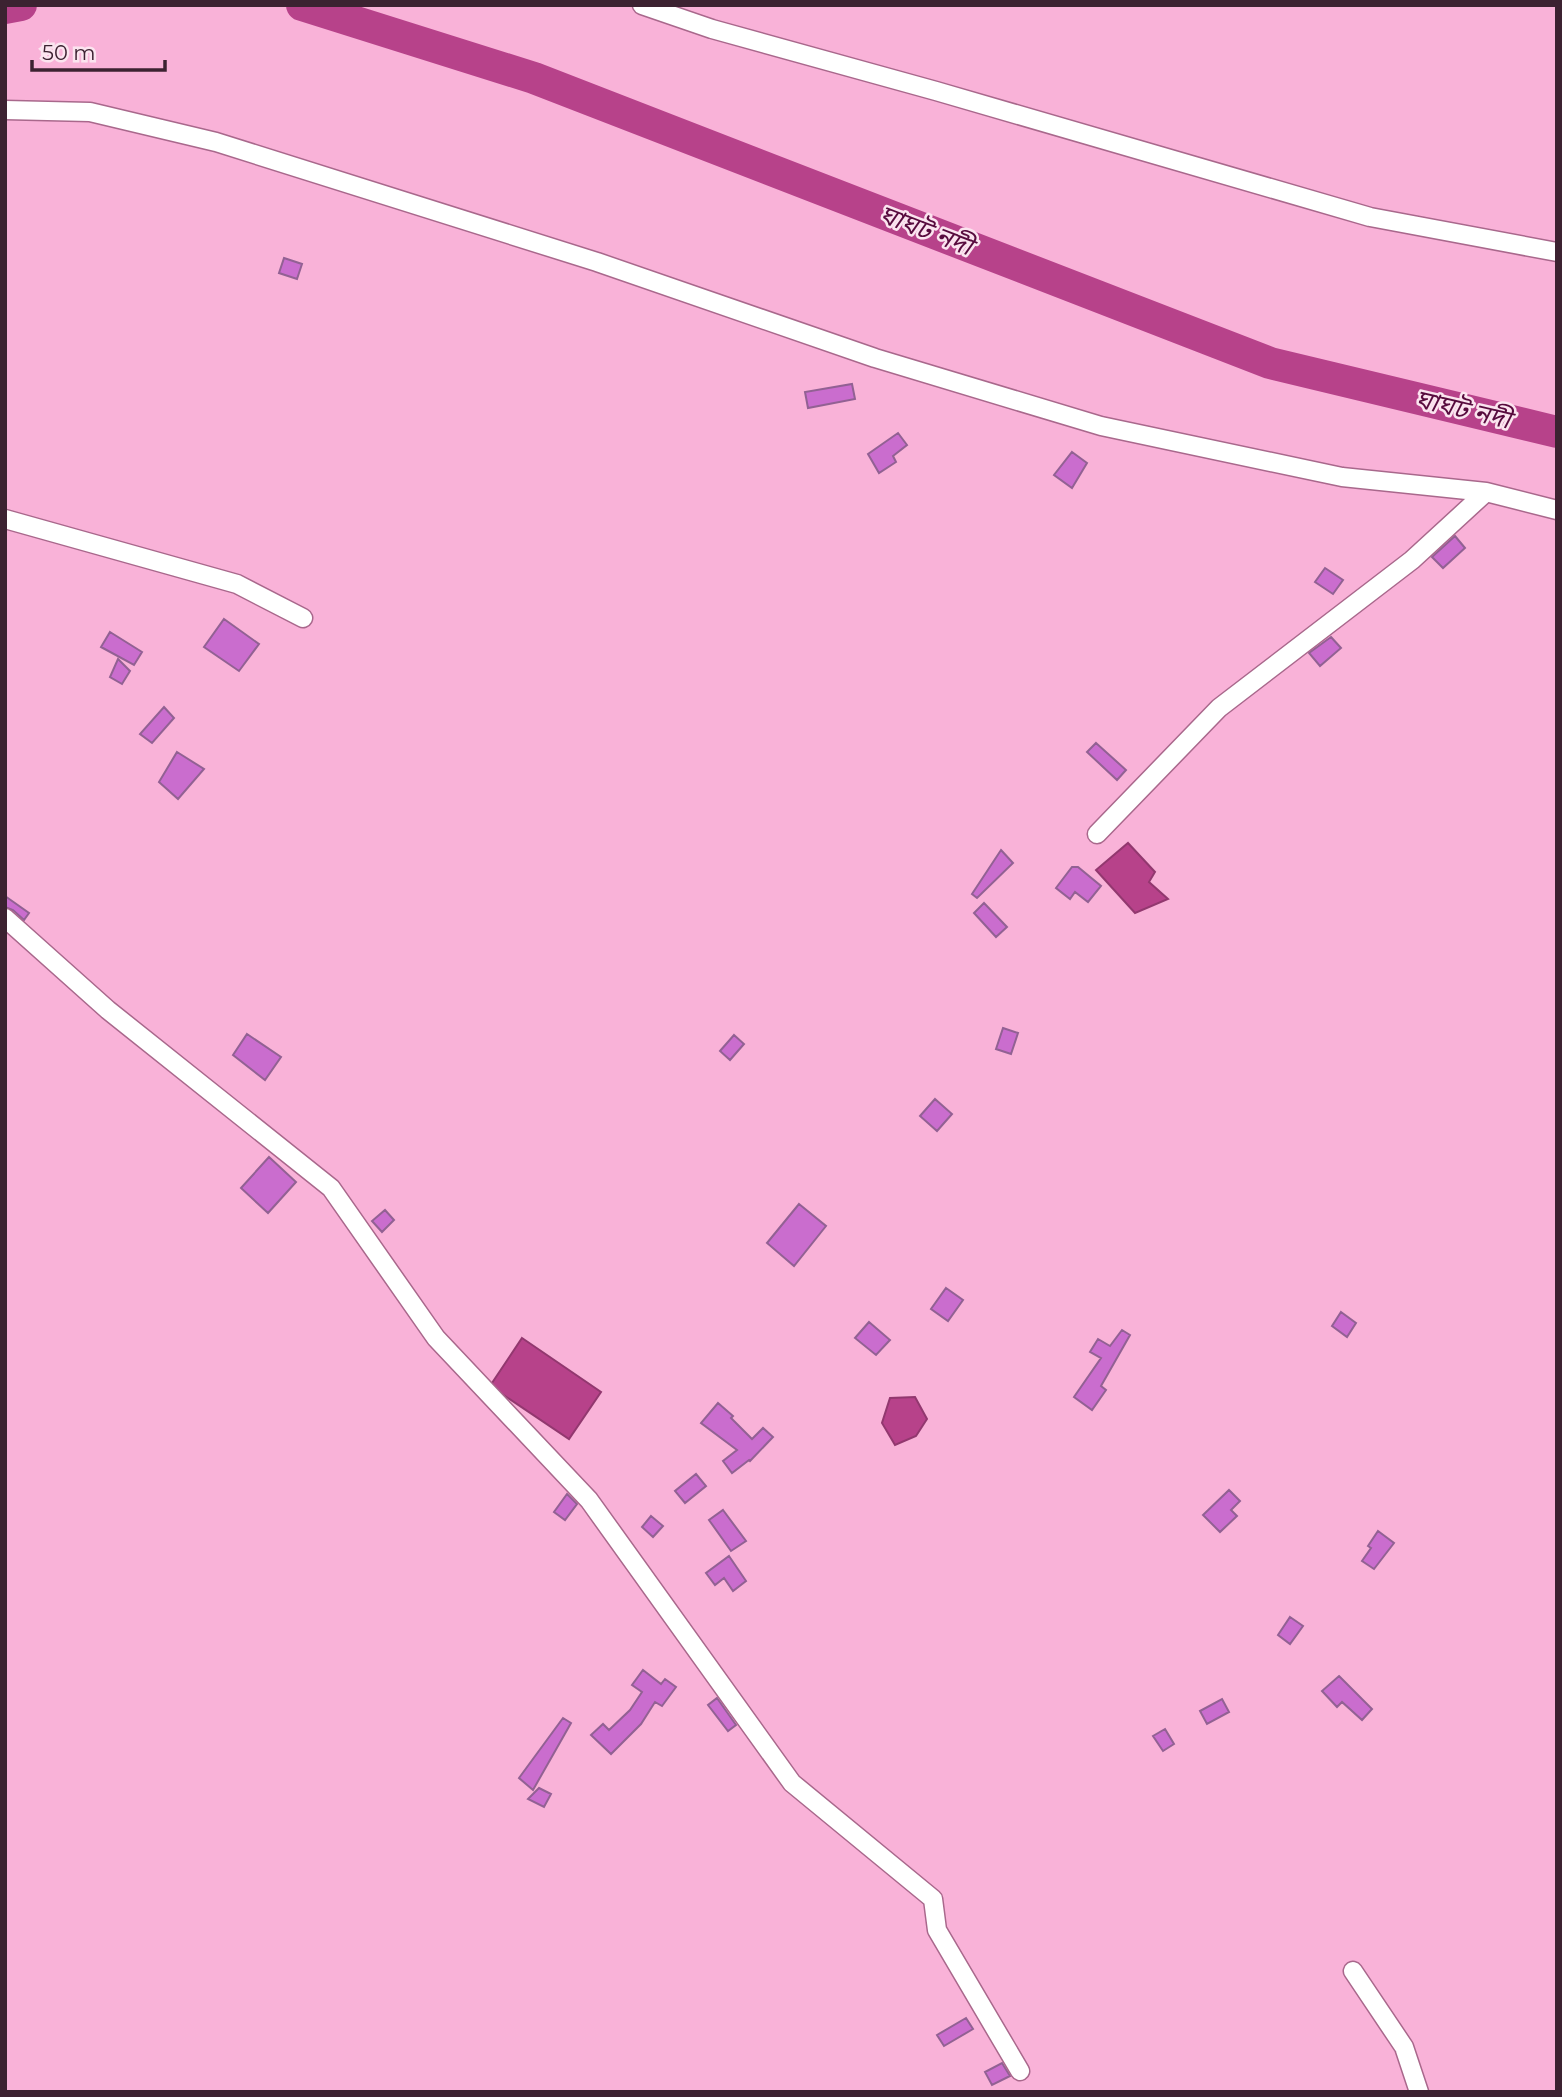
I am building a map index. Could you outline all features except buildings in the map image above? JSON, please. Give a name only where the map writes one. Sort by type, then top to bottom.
[{"type":"street","points":[[642,5],[712,29],[936,91],[1370,218],[1557,252]]},
{"type":"street","points":[[5,110],[90,112],[216,142],[597,262],[876,358],[1101,426],[1342,477],[1486,492],[1557,510]]},
{"type":"street","points":[[1097,834],[1219,708],[1412,560],[1486,492]]},
{"type":"street","points":[[5,519],[237,584],[303,618]]},
{"type":"street","points":[[5,918],[108,1010],[331,1188],[436,1338],[589,1500],[792,1783],[933,1899],[937,1930],[1020,2071]]},
{"type":"street","points":[[1353,1971],[1404,2047],[1419,2092]]},
{"type":"shaded area","points":[[1128,843],[1155,872],[1149,882],[1168,899],[1135,913],[1096,870]]},
{"type":"shaded area","points":[[522,1338],[601,1392],[569,1439],[490,1386]]},
{"type":"shaded area","points":[[915,1397],[927,1419],[916,1436],[895,1445],[882,1423],[890,1398]]},
{"type":"waterway","name":"ঘাঘট নদী","points":[[5,8],[21,5]]},
{"type":"waterway","name":"ঘাঘট নদী","points":[[302,5],[534,78],[1270,363],[1557,432]]}]
